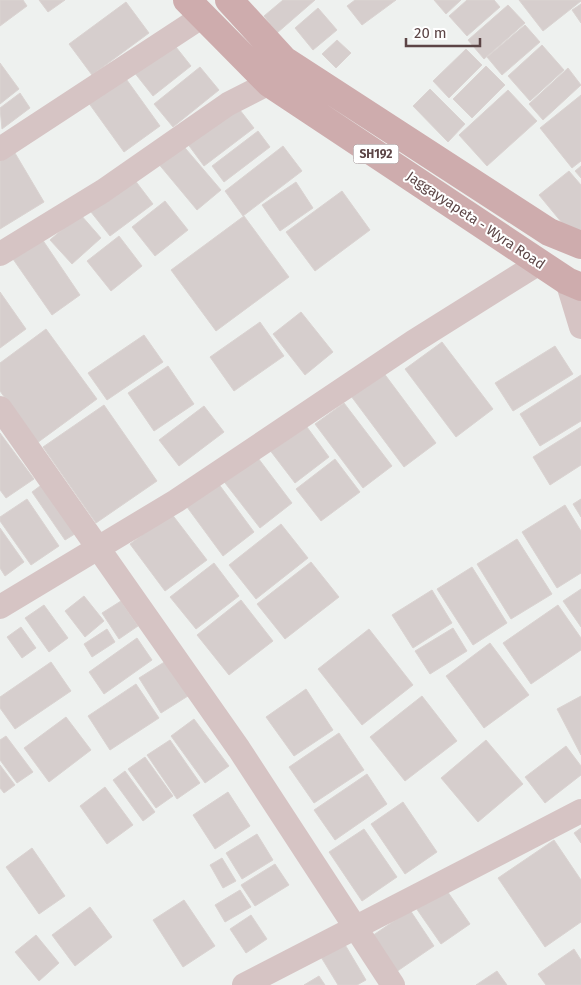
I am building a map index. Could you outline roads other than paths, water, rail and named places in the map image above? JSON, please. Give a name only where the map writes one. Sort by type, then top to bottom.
[{"type":"main road","name":"SH192","points":[[229,0],[284,60],[549,232],[581,245]]},
{"type":"main road","name":"Jaggayyapeta - Wyra Road","points":[[195,8],[269,84],[539,263],[574,284]]},
{"type":"street","points":[[0,149],[195,8]]},
{"type":"street","points":[[0,254],[103,191],[228,104],[269,84]]},
{"type":"street","points":[[0,607],[176,501],[413,342],[539,263]]},
{"type":"street","points":[[574,284],[581,327]]},
{"type":"street","points":[[0,408],[238,749],[393,985]]},
{"type":"street","points":[[244,985],[581,811]]}]
